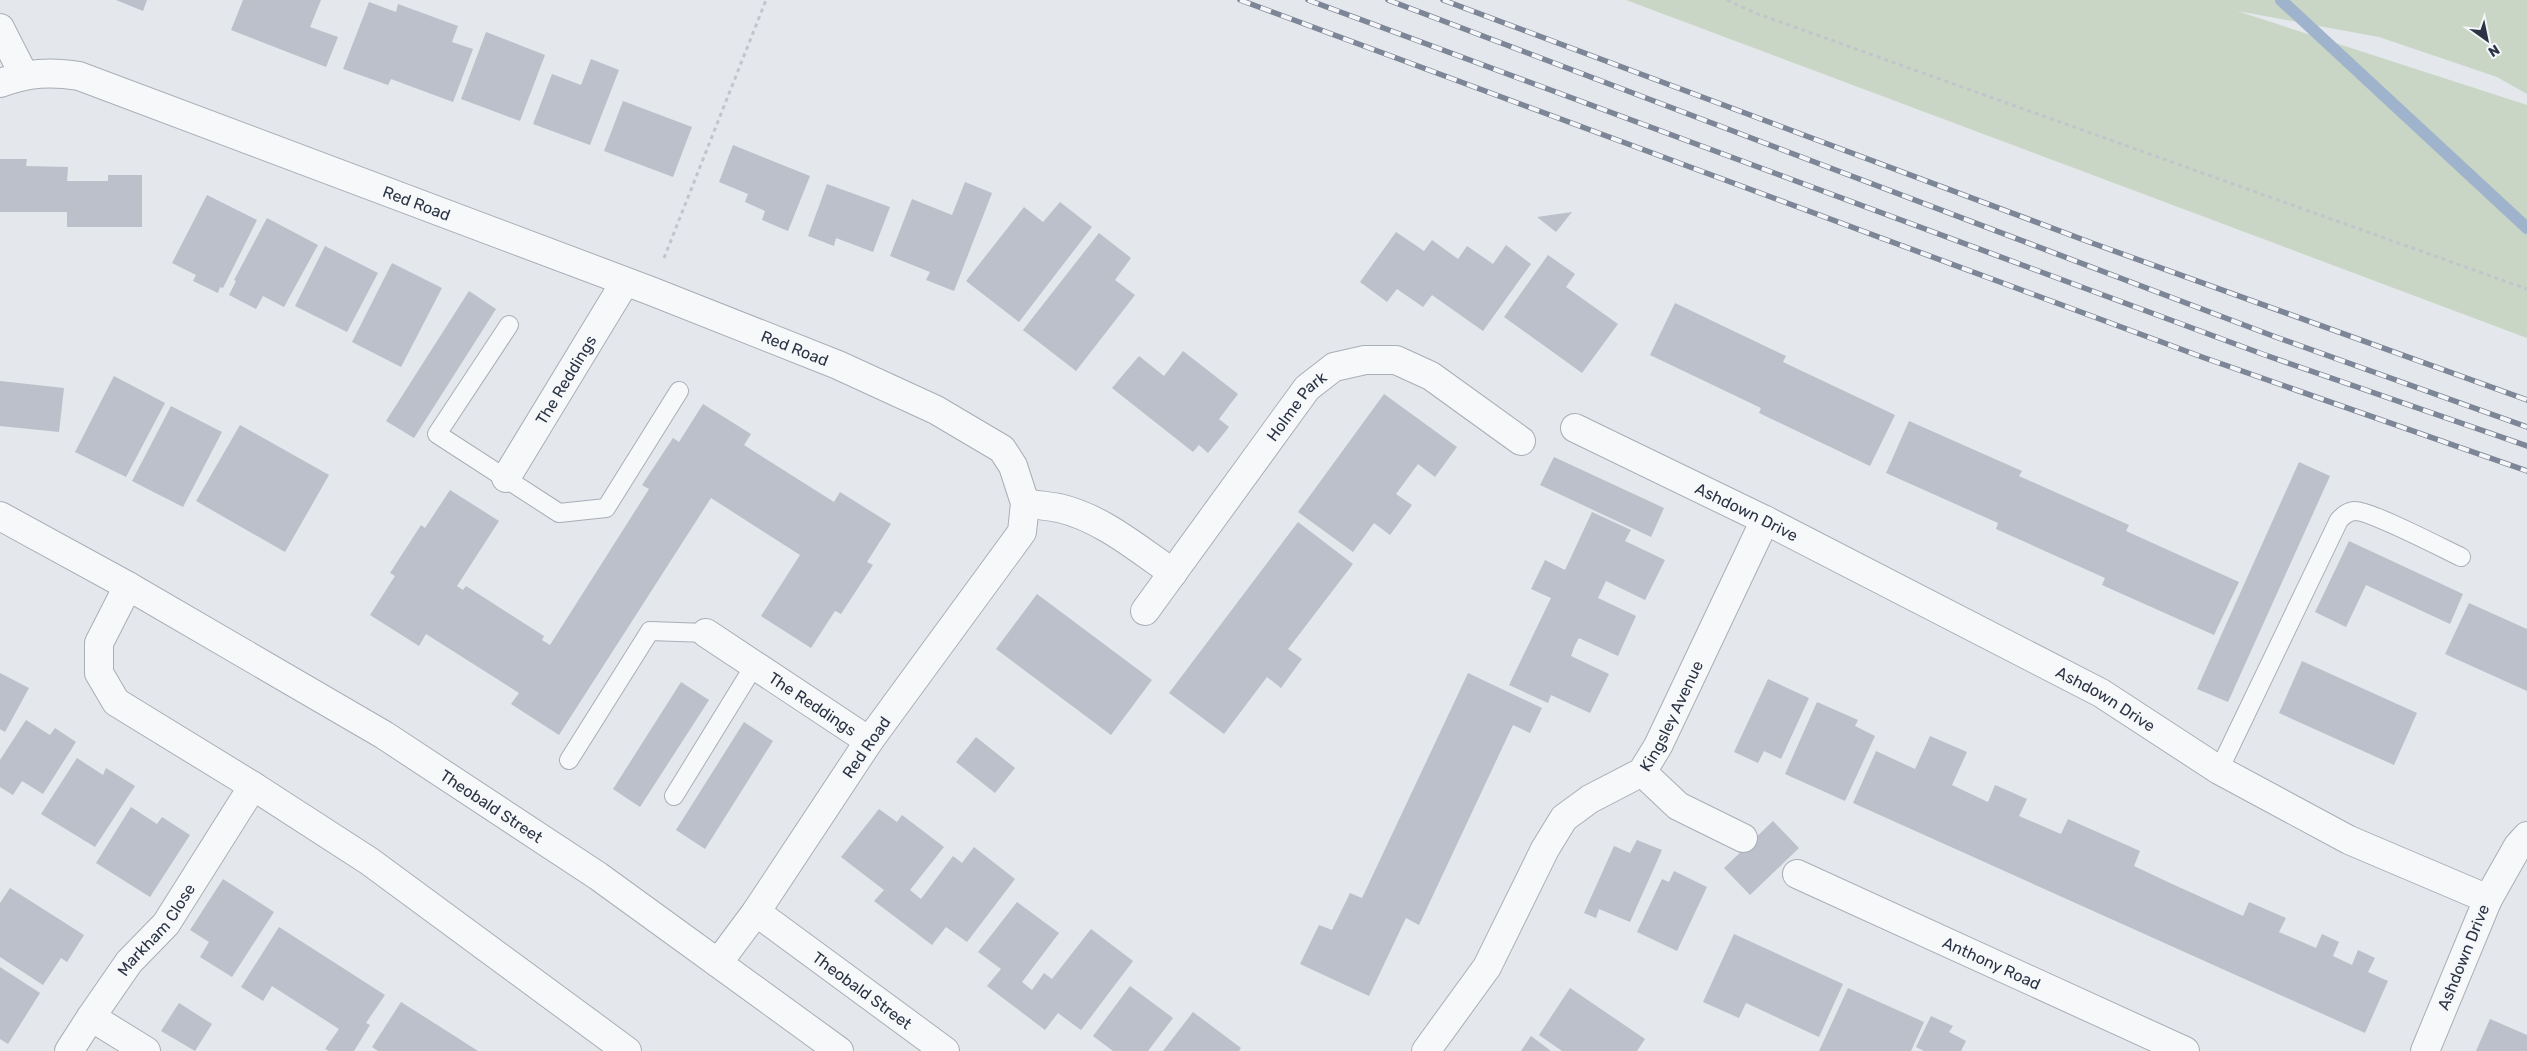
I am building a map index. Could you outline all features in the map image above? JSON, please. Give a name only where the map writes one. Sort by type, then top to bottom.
[{"type":"street","points":[[0,28],[12,79]]},
{"type":"street","name":"Red Road","points":[[12,79],[56,72],[79,76],[625,282],[838,365],[936,410],[1002,449],[1014,466],[1025,503],[1022,532],[1013,547],[869,740],[756,912],[718,963]]},
{"type":"street","name":"The Reddings","points":[[506,478],[625,282]]},
{"type":"street","name":"Holme Park","points":[[1145,611],[1307,388],[1334,367],[1365,360],[1396,360],[1430,376],[1521,441]]},
{"type":"street","name":"Ashdown Drive","points":[[1575,428],[1765,520],[2101,693],[2219,770],[2349,840],[2488,899],[2425,1051]]},
{"type":"street","points":[[1025,503],[1060,508],[1086,517],[1107,528],[1173,573]]},
{"type":"street","name":"Theobald Street","points":[[0,516],[128,586],[384,735],[598,876],[839,1051]]},
{"type":"street","name":"Kingsley Avenue","points":[[1426,1051],[1487,967],[1545,849],[1564,818],[1590,799],[1642,772],[1658,746],[1765,520]]},
{"type":"street","points":[[128,586],[99,643],[99,672],[116,702],[369,860],[626,1051]]},
{"type":"street","name":"The Reddings","points":[[706,633],[869,740]]},
{"type":"street","points":[[1642,772],[1678,806],[1743,838]]},
{"type":"street","name":"Markham Close","points":[[69,1051],[129,962],[166,924],[253,786]]},
{"type":"street","points":[[2488,899],[2518,846],[2527,836]]},
{"type":"street","name":"Anthony Road","points":[[1797,874],[2185,1051]]},
{"type":"street","name":"Theobald Street","points":[[756,912],[945,1051]]},
{"type":"street","points":[[91,1017],[146,1051]]},
{"type":"lane","points":[[509,325],[437,434],[559,513],[606,508],[679,390]]},
{"type":"lane","points":[[2219,770],[2339,520],[2345,514],[2355,510],[2373,516],[2461,557]]},
{"type":"lane","points":[[568,760],[650,631],[706,633]]},
{"type":"lane","points":[[674,796],[754,666]]},
{"type":"path","points":[[664,259],[766,0]]},
{"type":"path","points":[[1727,0],[1758,14],[2527,288]]},
{"type":"green space","points":[[1626,0],[2527,0],[2527,94],[2497,77],[2379,37],[2237,11],[2527,105],[2527,338]]},
{"type":"building","points":[[116,0],[147,0],[143,11]]},
{"type":"building","points":[[243,0],[321,0],[310,27],[338,37],[326,67],[231,30]]},
{"type":"building","points":[[369,2],[396,12],[398,4],[458,26],[452,42],[473,49],[453,102],[391,79],[388,85],[343,69]]},
{"type":"building","points":[[486,32],[545,55],[520,121],[461,99]]},
{"type":"building","points":[[591,59],[619,70],[590,145],[533,124],[552,74],[581,85]]},
{"type":"building","points":[[623,101],[692,127],[673,177],[604,151]]},
{"type":"building","points":[[733,145],[810,176],[788,231],[762,220],[765,211],[745,202],[748,194],[719,182]]},
{"type":"building","points":[[0,159],[27,159],[26,166],[68,167],[67,181],[108,181],[108,175],[142,175],[142,227],[67,227],[67,212],[0,212]]},
{"type":"building","points":[[965,182],[992,193],[954,291],[926,280],[930,272],[890,256],[912,199],[952,215]]},
{"type":"building","points":[[827,184],[890,207],[873,252],[836,238],[834,246],[808,236]]},
{"type":"building","points":[[207,195],[257,220],[223,288],[220,287],[218,293],[193,281],[196,275],[172,263]]},
{"type":"building","points":[[1060,202],[1092,227],[1019,322],[966,281],[1024,207],[1043,222]]},
{"type":"building","points":[[1572,212],[1556,232],[1537,217]]},
{"type":"building","points":[[267,218],[318,245],[284,307],[263,296],[256,309],[229,295],[236,281],[234,280]]},
{"type":"building","points":[[1396,232],[1424,251],[1432,240],[1458,259],[1467,246],[1493,264],[1506,245],[1531,264],[1483,331],[1432,295],[1423,307],[1397,289],[1387,302],[1360,282]]},
{"type":"building","points":[[1099,233],[1131,258],[1115,280],[1135,295],[1076,371],[1023,330]]},
{"type":"building","points":[[325,246],[378,273],[347,332],[295,306]]},
{"type":"building","points":[[1548,255],[1575,274],[1566,287],[1618,324],[1582,373],[1504,317]]},
{"type":"building","points":[[392,263],[442,288],[401,367],[352,342]]},
{"type":"building","points":[[469,291],[496,309],[414,438],[386,421]]},
{"type":"building","points":[[1675,303],[1786,356],[1783,362],[1895,415],[1870,466],[1759,413],[1761,408],[1650,355]]},
{"type":"building","points":[[1183,351],[1238,394],[1219,419],[1229,427],[1208,453],[1199,445],[1193,452],[1112,388],[1139,356],[1164,376]]},
{"type":"building","points":[[114,376],[165,403],[126,477],[75,452]]},
{"type":"building","points":[[0,381],[64,388],[59,432],[0,426]]},
{"type":"building","points":[[1384,394],[1457,447],[1435,477],[1418,464],[1396,494],[1412,505],[1390,535],[1374,523],[1353,552],[1298,512]]},
{"type":"building","points":[[703,404],[751,434],[744,445],[834,502],[840,492],[891,524],[867,562],[873,565],[841,614],[835,611],[811,648],[761,616],[800,555],[711,498],[559,735],[511,704],[519,693],[426,634],[419,646],[370,615],[395,576],[390,573],[421,525],[425,528],[450,490],[499,521],[457,586],[463,590],[466,586],[544,636],[542,640],[550,645],[649,489],[642,485],[673,438],[679,442]]},
{"type":"building","points":[[171,406],[222,432],[183,507],[132,481]]},
{"type":"building","points":[[1909,421],[2022,471],[2019,476],[2129,525],[2126,531],[2239,582],[2214,635],[2102,585],[2105,578],[1996,529],[1998,523],[1886,473]]},
{"type":"building","points":[[240,425],[329,475],[285,552],[196,501]]},
{"type":"building","points":[[1554,457],[1664,508],[1651,537],[1540,485]]},
{"type":"building","points":[[2299,462],[2330,476],[2228,702],[2197,689]]},
{"type":"building","points":[[1592,512],[1631,530],[1625,541],[1665,560],[1645,600],[1606,581],[1598,598],[1636,616],[1618,656],[1579,638],[1575,645],[1571,656],[1609,674],[1590,713],[1551,695],[1548,703],[1509,685],[1551,598],[1531,589],[1545,560],[1565,570]]},
{"type":"building","points":[[1298,522],[1353,564],[1288,649],[1302,659],[1281,688],[1267,677],[1224,734],[1169,693]]},
{"type":"building","points":[[2349,541],[2463,594],[2450,624],[2366,585],[2346,627],[2315,612]]},
{"type":"building","points":[[1037,594],[1152,680],[1111,735],[996,649]]},
{"type":"building","points":[[2469,603],[2527,629],[2527,691],[2445,654]]},
{"type":"building","points":[[2302,661],[2417,713],[2394,765],[2279,713]]},
{"type":"building","points":[[0,673],[29,688],[5,732],[0,729]]},
{"type":"building","points":[[1468,673],[1542,708],[1530,733],[1513,725],[1419,925],[1406,918],[1369,996],[1300,964],[1319,925],[1332,930],[1350,893],[1362,898]]},
{"type":"building","points":[[1768,679],[1809,698],[1781,759],[1764,751],[1758,763],[1734,752]]},
{"type":"building","points":[[681,682],[709,700],[640,807],[613,789]]},
{"type":"building","points":[[1817,702],[1858,720],[1855,726],[1875,736],[1845,801],[1785,774]]},
{"type":"building","points":[[26,720],[50,735],[55,728],[76,742],[43,794],[22,781],[13,795],[0,787],[0,760]]},
{"type":"building","points":[[744,722],[773,741],[705,849],[676,830]]},
{"type":"building","points":[[1930,736],[1967,752],[1952,785],[1988,802],[1995,785],[2027,799],[2019,816],[2061,834],[2068,819],[2140,851],[2134,866],[2170,883],[2243,916],[2249,902],[2286,918],[2279,932],[2316,948],[2322,934],[2339,942],[2333,956],[2352,965],[2358,950],[2375,958],[2368,972],[2388,981],[2365,1033],[1853,803],[1876,751],[1915,769]]},
{"type":"building","points":[[976,737],[1015,768],[995,793],[956,762]]},
{"type":"building","points":[[77,758],[103,775],[106,768],[135,786],[95,847],[41,814]]},
{"type":"building","points":[[131,807],[157,824],[162,817],[190,835],[150,897],[96,863]]},
{"type":"building","points":[[879,809],[897,822],[902,815],[944,847],[910,890],[921,899],[953,856],[962,863],[974,847],[1015,879],[967,942],[946,927],[932,945],[874,901],[884,890],[841,857]]},
{"type":"building","points":[[1773,821],[1799,848],[1750,895],[1724,868]]},
{"type":"building","points":[[1637,840],[1662,850],[1630,922],[1599,909],[1596,918],[1584,913],[1614,846],[1630,853]]},
{"type":"building","points":[[1674,871],[1707,887],[1677,951],[1637,932],[1662,879],[1669,882]]},
{"type":"building","points":[[223,879],[274,912],[232,977],[200,957],[209,942],[190,930]]},
{"type":"building","points":[[10,888],[84,935],[67,962],[61,958],[43,985],[0,957],[0,903]]},
{"type":"building","points":[[1017,902],[1059,933],[1022,982],[1032,990],[1044,973],[1052,979],[1091,929],[1133,961],[1081,1030],[1058,1013],[1045,1030],[987,986],[1001,969],[978,952]]},
{"type":"building","points":[[279,927],[385,995],[366,1023],[370,1025],[354,1051],[329,1051],[325,1049],[339,1029],[272,986],[263,1001],[241,987]]},
{"type":"building","points":[[1734,934],[1843,984],[1819,1037],[1746,1003],[1739,1018],[1703,1002]]},
{"type":"building","points":[[0,967],[40,993],[8,1044],[0,1039]]},
{"type":"building","points":[[1130,986],[1173,1018],[1148,1051],[1113,1051],[1093,1036]]},
{"type":"building","points":[[1570,988],[1645,1039],[1637,1051],[1562,1051],[1539,1035]]},
{"type":"building","points":[[1848,988],[1924,1022],[1911,1051],[1819,1051]]},
{"type":"building","points":[[401,1002],[478,1051],[378,1051],[372,1047]]},
{"type":"building","points":[[179,1003],[212,1024],[195,1051],[161,1031]]},
{"type":"building","points":[[1193,1012],[1241,1048],[1239,1051],[1163,1051]]},
{"type":"building","points":[[1931,1016],[1953,1026],[1949,1032],[1966,1041],[1961,1051],[1924,1051],[1916,1047]]},
{"type":"building","points":[[2490,1019],[2527,1035],[2527,1051],[2476,1051]]},
{"type":"building","points":[[1531,1036],[1551,1051],[1521,1051]]},
{"type":"waterway","points":[[2281,0],[2527,228]]},
{"type":"railway","points":[[1240,0],[2202,357],[2527,471]]},
{"type":"railway","points":[[1308,0],[2265,355],[2527,446]]},
{"type":"railway","points":[[1388,0],[2273,336],[2527,427]]},
{"type":"railway","points":[[1443,0],[2092,243],[2527,400]]}]
